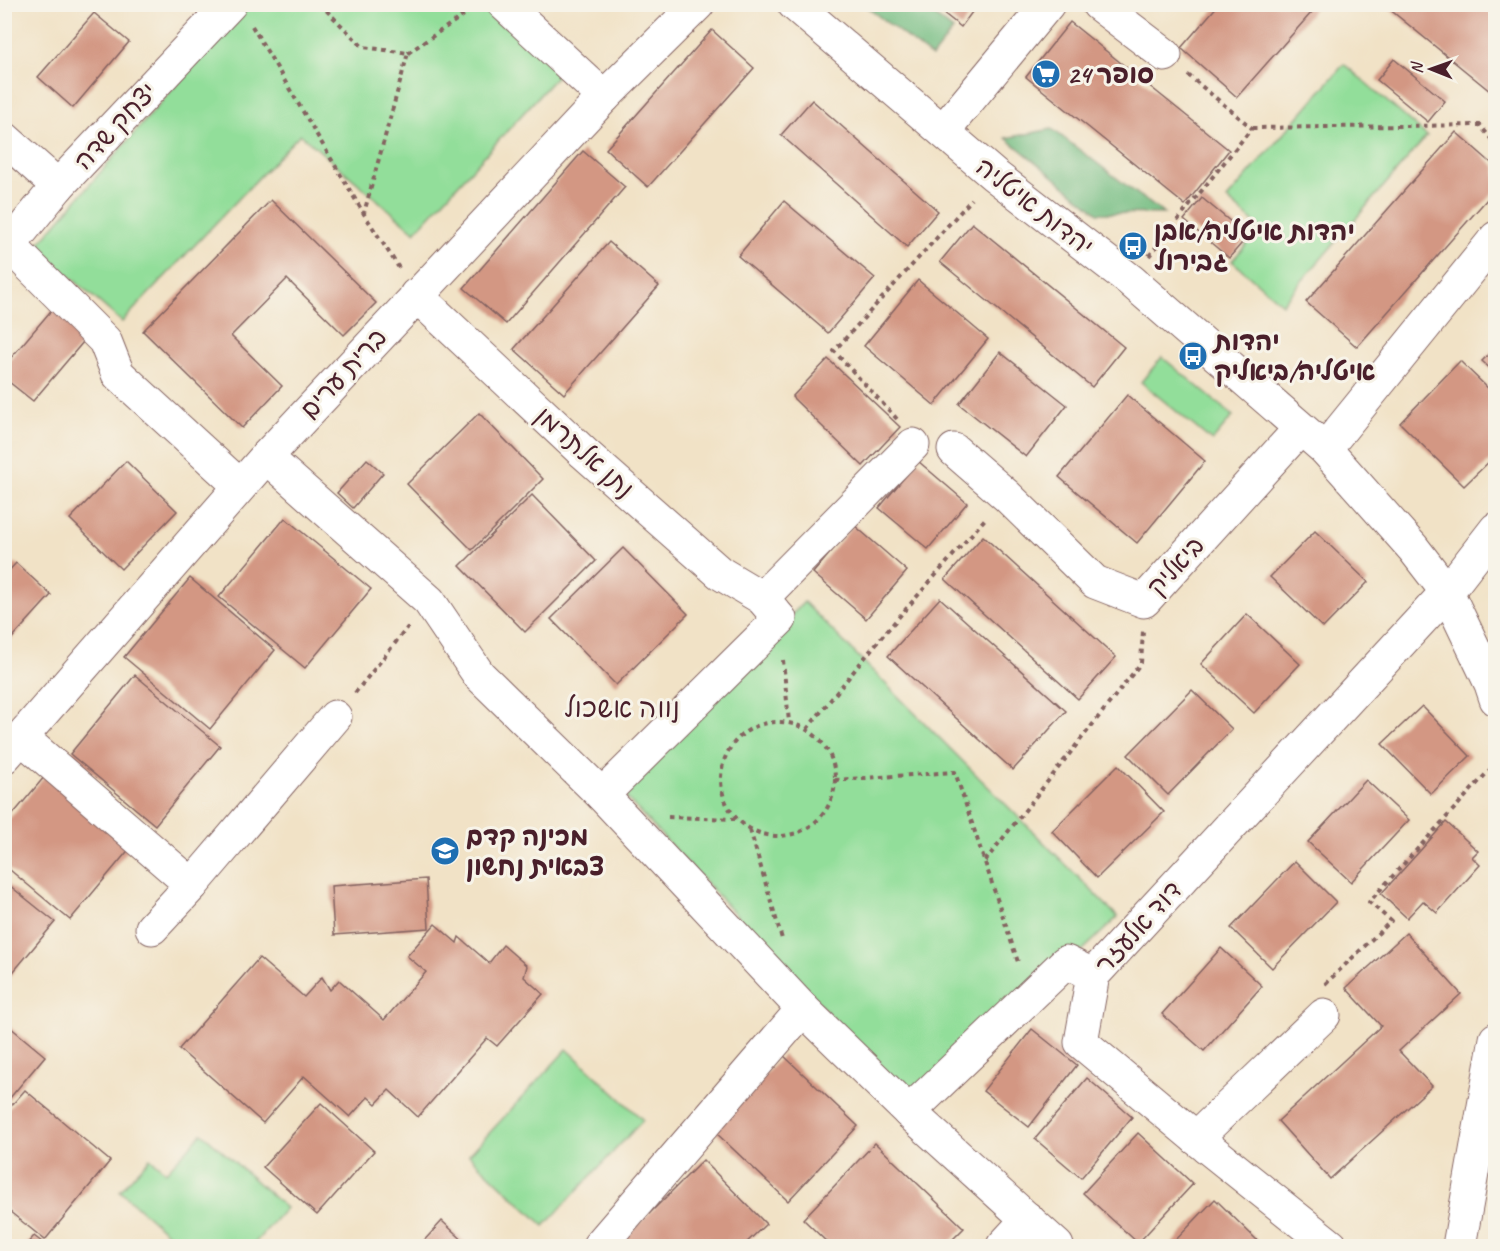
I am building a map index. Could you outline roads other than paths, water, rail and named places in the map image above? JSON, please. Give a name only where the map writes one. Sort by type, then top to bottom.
[{"type":"street","points":[[504,4],[604,97]]},
{"type":"street","name":"ברית ערים","points":[[13,748],[266,457],[604,97],[698,4]]},
{"type":"street","name":"יהדות איטליה","points":[[794,4],[994,175],[1130,280],[1312,439],[1413,548],[1447,592],[1496,699]]},
{"type":"street","points":[[943,131],[1048,4]]},
{"type":"street","points":[[1098,4],[1165,55]]},
{"type":"street","name":"יצחק שדה","points":[[7,249],[58,186],[240,14]]},
{"type":"street","points":[[4,138],[58,186]]},
{"type":"street","name":"ביאליק","points":[[954,450],[1006,495],[1095,582],[1144,601],[1312,439],[1496,238]]},
{"type":"street","points":[[7,249],[105,341],[118,374],[240,486]]},
{"type":"street","name":"נתן אלתרמן","points":[[416,295],[584,453],[720,573],[771,609]]},
{"type":"street","points":[[611,805],[771,609],[913,445]]},
{"type":"street","points":[[266,457],[429,601],[479,675],[611,805],[803,1009],[909,1112],[1057,1246]]},
{"type":"street","name":"דוד אלעזר","points":[[1331,1246],[1081,1042],[1093,975],[1447,592],[1496,529]]},
{"type":"street","points":[[152,928],[192,885],[335,717]]},
{"type":"street","points":[[13,748],[192,885]]},
{"type":"street","points":[[909,1112],[1066,962],[1093,975]]},
{"type":"street","points":[[599,1246],[803,1009]]},
{"type":"street","points":[[1196,1138],[1324,1015]]},
{"type":"street","points":[[1459,1246],[1496,1039]]},
{"type":"street","points":[[1003,1246],[1029,1219]]},
{"type":"place","name":"סופר 24","points":[[1046,74]]},
{"type":"place","name":"יהדות איטליה/אבן גבירול","points":[[1133,246]]},
{"type":"place","name":"יהדות איטליה/ביאליק","points":[[1193,356]]},
{"type":"place","name":"מכינה קדם צבאית נחשון","points":[[445,851]]},
{"type":"district","name":"נווה אשכול","points":[[622,708]]}]
